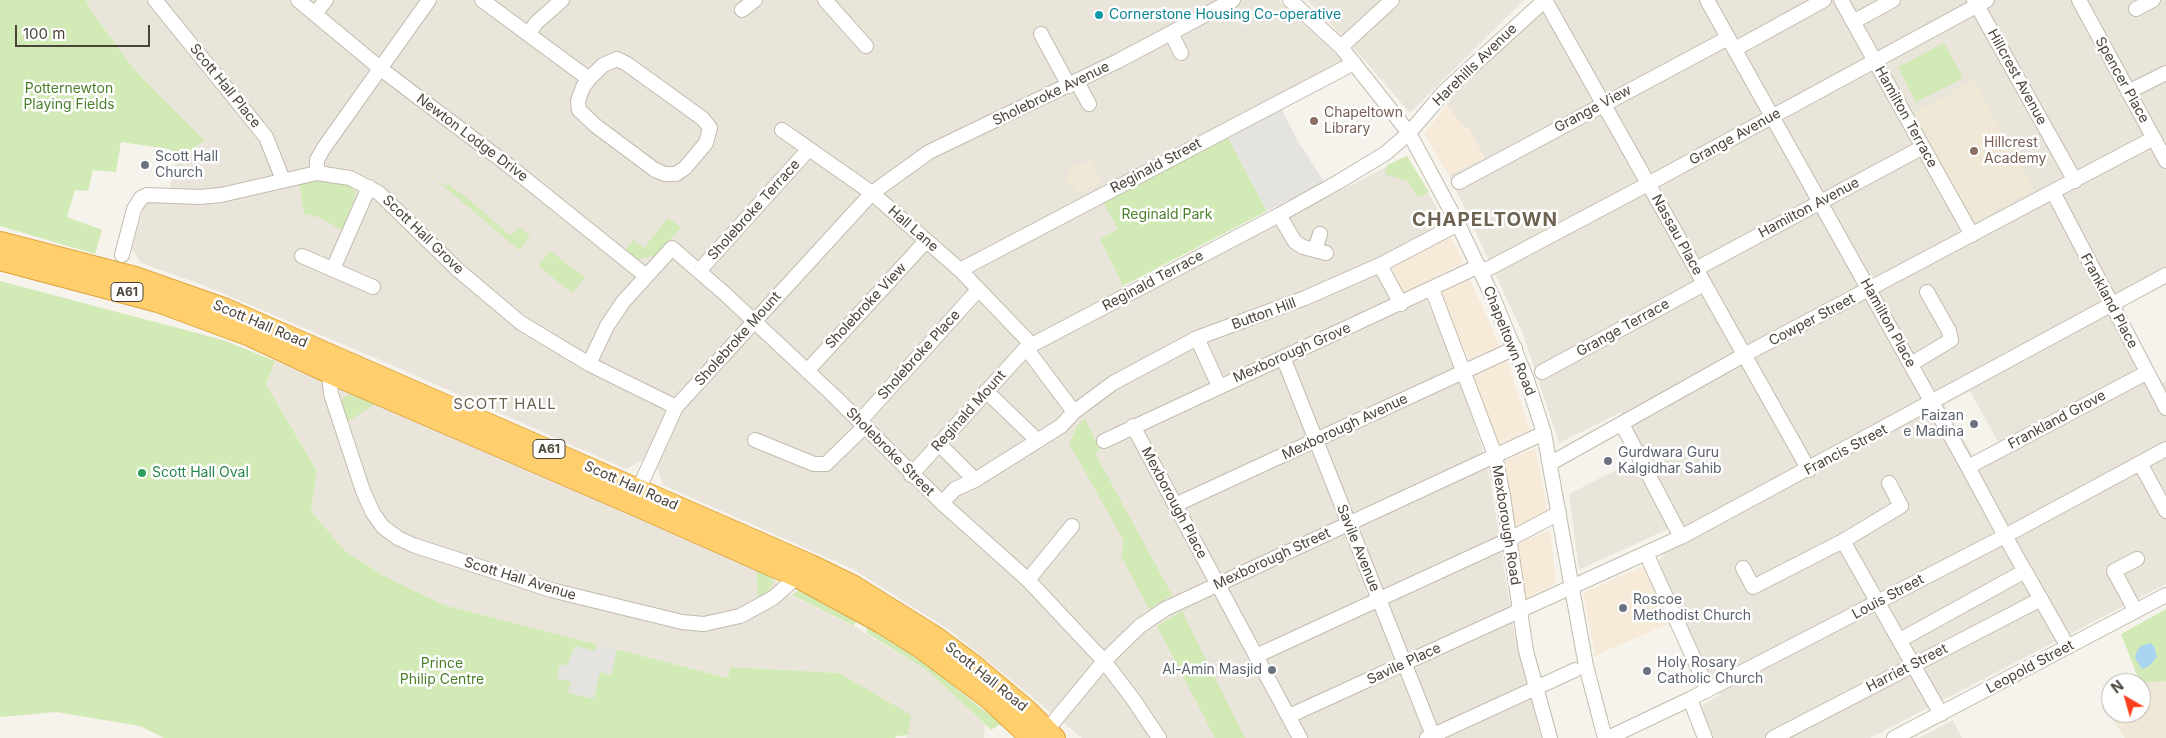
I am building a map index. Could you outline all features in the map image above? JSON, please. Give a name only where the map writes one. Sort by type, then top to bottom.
[{"type":"highway","name":"Scott Hall Road","points":[[0,242],[70,270]]},
{"type":"highway","name":"Scott Hall Road","points":[[0,260],[136,277],[161,294],[226,309],[333,365],[801,570],[854,586],[936,637],[971,663],[1043,736]]},
{"type":"street","name":"Scott Hall Place","points":[[155,0],[266,137],[283,180]]},
{"type":"street","name":"Newton Lodge Drive","points":[[298,0],[381,68],[508,164],[646,276]]},
{"type":"street","points":[[315,14],[326,0]]},
{"type":"street","points":[[317,173],[317,160],[323,149],[429,0]]},
{"type":"street","points":[[482,0],[589,79]]},
{"type":"street","points":[[528,33],[536,23],[562,0]]},
{"type":"street","points":[[742,10],[755,0]]},
{"type":"street","points":[[825,0],[866,46]]},
{"type":"street","name":"Sholebroke Avenue","points":[[872,193],[929,152],[1073,84],[1233,0]]},
{"type":"street","name":"Chapeltown Road","points":[[1290,0],[1341,47],[1409,133],[1480,269],[1514,348],[1544,433],[1551,463],[1580,668],[1607,738]]},
{"type":"street","points":[[1341,47],[1392,0]]},
{"type":"street","name":"Nassau Place","points":[[1545,0],[1809,470]]},
{"type":"street","name":"Harehills Avenue","points":[[1409,133],[1444,92],[1545,0]]},
{"type":"street","name":"Hamilton Place","points":[[1707,0],[2068,647]]},
{"type":"street","name":"Grange View","points":[[1459,182],[1603,104],[1824,0]]},
{"type":"street","name":"Hamilton Terrace","points":[[1841,0],[1972,235]]},
{"type":"street","points":[[1853,22],[1893,0]]},
{"type":"street","name":"Spencer Place","points":[[2079,0],[2166,161]]},
{"type":"street","points":[[2136,9],[2153,0]]},
{"type":"street","name":"Grange Avenue","points":[[1480,269],[1648,184],[1875,61],[1979,2]]},
{"type":"street","name":"Hillcrest Avenue","points":[[1979,2],[2075,180]]},
{"type":"street","points":[[1171,33],[1181,53]]},
{"type":"street","points":[[1041,34],[1073,84],[1089,104]]},
{"type":"street","points":[[617,59],[627,64],[703,119],[710,128],[706,144],[685,168],[676,174],[666,174],[655,170],[596,126],[579,110],[578,100],[589,79],[610,61],[617,59]]},
{"type":"street","name":"Reginald Street","points":[[960,270],[1354,63]]},
{"type":"street","points":[[2128,92],[2166,73]]},
{"type":"street","name":"Hall Lane","points":[[782,130],[872,193],[960,270],[1029,348],[1074,412]]},
{"type":"street","name":"Reginald Terrace","points":[[1029,348],[1340,181],[1380,156],[1409,133]]},
{"type":"street","name":"Cowper Street","points":[[1551,463],[1744,356],[2154,138]]},
{"type":"street","name":"Hamilton Avenue","points":[[1696,269],[1923,147]]},
{"type":"street","name":"Sholebroke Terrace","points":[[699,271],[808,150]]},
{"type":"street","name":"Scott Hall Grove","points":[[122,255],[134,210],[141,198],[147,195],[200,197],[221,195],[317,173],[350,178],[379,193],[458,270],[521,323],[589,364],[676,407]]},
{"type":"street","points":[[333,269],[369,188]]},
{"type":"street","name":"Frankland Place","points":[[2053,192],[2166,408]]},
{"type":"street","name":"Sholebroke Mount","points":[[636,497],[676,407],[872,193]]},
{"type":"street","points":[[1279,214],[1295,242],[1303,247],[1320,252],[1320,234]]},
{"type":"street","name":"Button Hill","points":[[942,504],[955,490],[1038,442],[1060,426],[1074,412],[1113,384],[1197,338],[1305,298],[1380,265],[1458,224]]},
{"type":"street","name":"Sholebroke View","points":[[807,371],[926,242]]},
{"type":"street","name":"Sholebroke Street","points":[[646,276],[672,248],[699,271],[863,424],[911,475],[1028,580],[1104,661],[1133,699],[1159,738]]},
{"type":"street","points":[[302,256],[373,287]]},
{"type":"street","points":[[1380,265],[1401,304]]},
{"type":"street","name":"Mexborough Grove","points":[[1104,441],[1219,386],[1480,269]]},
{"type":"street","points":[[589,364],[607,326],[623,302],[646,276]]},
{"type":"street","name":"Francis Street","points":[[1519,610],[1681,537],[1809,470],[2166,276]]},
{"type":"street","name":"Grange Terrace","points":[[1542,372],[1704,284]]},
{"type":"street","name":"Mexborough Road","points":[[1432,289],[1495,455],[1510,539],[1526,651],[1550,738]]},
{"type":"street","name":"Sholebroke Place","points":[[754,440],[814,464],[826,464],[863,424],[978,290]]},
{"type":"street","points":[[1911,364],[1951,340],[1949,331],[1927,292]]},
{"type":"street","points":[[1197,338],[1219,386]]},
{"type":"street","name":"Reginald Mount","points":[[911,475],[986,391],[1029,348]]},
{"type":"street","name":"Mexborough Avenue","points":[[1175,505],[1514,348]]},
{"type":"street","name":"Savile Avenue","points":[[1283,357],[1431,737]]},
{"type":"street","name":"Scott Hall Avenue","points":[[333,365],[331,394],[363,491],[373,514],[383,527],[398,538],[413,545],[551,590],[682,622],[704,624],[740,616],[773,598],[801,570]]},
{"type":"street","name":"Frankland Grove","points":[[1968,467],[2146,373]]},
{"type":"street","points":[[986,391],[1038,442]]},
{"type":"street","points":[[1622,424],[1681,537]]},
{"type":"street","name":"Mexborough Place","points":[[1133,426],[1300,738]]},
{"type":"street","name":"Mexborough Street","points":[[1043,736],[1104,661],[1140,626],[1165,609],[1544,433]]},
{"type":"street","points":[[939,444],[975,480]]},
{"type":"street","name":"Louis Street","points":[[1607,738],[1708,690],[2166,450]]},
{"type":"street","points":[[2140,464],[2166,511]]},
{"type":"street","points":[[1743,568],[1753,587],[1843,541],[1901,506],[1889,484]]},
{"type":"street","points":[[1256,656],[1510,539],[1559,513]]},
{"type":"street","points":[[1028,580],[1072,526]]},
{"type":"street","points":[[1843,541],[1941,714]]},
{"type":"street","points":[[1646,553],[1708,690]]},
{"type":"street","points":[[2135,610],[2114,571],[2137,559]]},
{"type":"street","points":[[1900,640],[2025,571]]},
{"type":"street","name":"Leopold Street","points":[[1894,738],[2166,594]]},
{"type":"street","name":"Harriet Street","points":[[1773,738],[2041,599]]},
{"type":"street","name":"Savile Place","points":[[1289,716],[1404,665],[1519,610]]},
{"type":"street","points":[[1431,737],[1535,687],[1580,668]]},
{"type":"street","points":[[1690,699],[1705,738]]},
{"type":"shaded area","points":[[86,0],[1278,0],[1343,61],[1317,75],[1118,229],[1100,239],[1130,300],[1407,156],[1447,226],[1375,263],[1397,312],[1426,299],[1455,366],[1481,444],[1490,478],[1514,631],[1541,738],[1082,738],[951,631],[853,569],[663,485],[657,466],[643,460],[626,469],[394,366],[203,285],[141,263],[132,249],[145,202],[167,202],[177,154],[186,154],[205,141],[133,68]]},
{"type":"shaded area","points":[[1307,0],[1524,0],[1410,113],[1352,46]]},
{"type":"shaded area","points":[[1554,0],[2166,0],[2166,285],[2120,309],[2159,385],[2166,381],[2166,584],[1870,738],[1711,738],[1701,710],[1704,704],[1720,695],[1657,563],[1664,554],[1689,541],[1621,412],[1559,443],[1524,336],[1449,175],[1485,157],[1447,105],[1452,96],[1497,50]],"holes":[[[1970,391],[1998,442],[1973,456],[1945,405]]]},
{"type":"shaded area","name":"Hillcrest Academy","points":[[1974,80],[2034,190],[1973,223],[1914,113]]},
{"type":"shaded area","points":[[1447,105],[1465,128],[1469,128],[1485,158],[1449,175],[1424,134]]},
{"type":"shaded area","points":[[1281,108],[1298,141],[1324,182],[1267,211],[1227,136]]},
{"type":"shaded area","points":[[1091,160],[1102,181],[1077,194],[1073,186],[1070,188],[1065,178],[1068,176],[1067,173],[1071,171],[1069,168],[1077,164],[1079,167]]},
{"type":"shaded area","points":[[1449,233],[1464,263],[1403,293],[1391,266]]},
{"type":"shaded area","points":[[1470,280],[1500,347],[1469,360],[1439,293]]},
{"type":"shaded area","points":[[1507,360],[1530,430],[1497,445],[1472,376]]},
{"type":"shaded area","points":[[275,361],[770,575],[789,594],[857,628],[928,671],[985,725],[984,738],[906,738],[908,735],[839,673],[730,667],[728,678],[443,605],[386,577],[345,551],[311,511],[317,470],[266,384]]},
{"type":"shaded area","points":[[1535,448],[1548,513],[1514,528],[1505,461]]},
{"type":"shaded area","points":[[1636,460],[1670,528],[1579,570],[1569,494]]},
{"type":"shaded area","points":[[1550,530],[1556,583],[1524,600],[1517,544]]},
{"type":"shaded area","points":[[1646,565],[1672,622],[1595,656],[1583,593]]},
{"type":"shaded area","points":[[2166,609],[2166,738],[2125,738],[2114,723],[2151,723],[2151,673],[2144,673]]},
{"type":"shaded area","points":[[597,645],[617,649],[611,675],[600,672],[594,699],[568,693],[571,682],[557,678],[560,664],[567,666],[575,646],[595,651]]},
{"type":"shaded area","points":[[1953,720],[1962,738],[1919,738]]},
{"type":"green space","name":"Potternewton Playing Fields","points":[[0,0],[86,0],[91,10],[133,68],[205,141],[185,154],[177,154],[169,149],[121,142],[116,172],[93,170],[88,191],[75,190],[67,217],[102,230],[95,254],[0,226]]},
{"type":"green space","points":[[1944,43],[1963,78],[1916,102],[1898,67]]},
{"type":"green space","name":"Reginald Park","points":[[1227,136],[1267,211],[1123,286],[1100,239],[1118,229],[1102,200]]},
{"type":"green space","points":[[1407,156],[1429,192],[1418,198],[1408,181],[1385,174],[1387,165]]},
{"type":"green space","points":[[428,173],[446,186],[448,184],[511,236],[519,227],[530,236],[519,250]]},
{"type":"green space","points":[[326,180],[350,186],[356,193],[342,230],[318,217],[304,214],[299,183]]},
{"type":"green space","points":[[668,218],[681,227],[656,255],[635,260],[624,252],[633,240],[644,248]]},
{"type":"green space","points":[[550,251],[585,277],[572,293],[538,266]]},
{"type":"green space","name":"Prince Philip Centre","points":[[0,281],[223,340],[275,361],[266,384],[317,471],[311,511],[345,551],[386,577],[444,605],[728,678],[730,667],[839,673],[911,715],[908,735],[895,738],[164,738],[140,726],[56,712],[0,717]]},
{"type":"green space","points":[[350,394],[375,404],[347,422],[340,400]]},
{"type":"green space","points":[[1085,419],[1100,450],[1095,453],[1172,595],[1149,609],[1121,556],[1124,541],[1069,443],[1078,425]]},
{"type":"green space","points":[[756,569],[770,575],[773,583],[769,591],[758,597]]},
{"type":"green space","points":[[798,590],[857,620],[854,626],[792,595]]},
{"type":"green space","points":[[2166,609],[2166,681],[2151,682],[2151,673],[2136,673],[2121,634]]},
{"type":"green space","points":[[1182,611],[1245,738],[1215,738],[1157,626]]},
{"type":"green space","points":[[866,625],[927,665],[1001,724],[991,730],[928,671],[867,633]]},
{"type":"water","points":[[2150,643],[2154,646],[2157,657],[2149,666],[2142,669],[2135,658],[2137,651],[2141,646]]},
{"type":"place","name":"Cornerstone Housing Co-operative","points":[[1099,15]]},
{"type":"place","name":"Chapeltown Library","points":[[1314,121]]},
{"type":"place","name":"Hillcrest Academy","points":[[1974,151]]},
{"type":"place","name":"Scott Hall Church","points":[[145,165]]},
{"type":"place","name":"Faizan e Madina","points":[[1974,424]]},
{"type":"place","name":"Gurdwara Guru Kalgidhar Sahib","points":[[1608,461]]},
{"type":"place","name":"Scott Hall Oval","points":[[142,473]]},
{"type":"place","name":"Roscoe Methodist Church","points":[[1623,608]]},
{"type":"place","name":"Al-Amin Masjid","points":[[1272,670]]},
{"type":"place","name":"Holy Rosary Catholic Church","points":[[1647,671]]},
{"type":"district","name":"CHAPELTOWN","points":[[1485,220]]},
{"type":"district","name":"SCOTT HALL","points":[[505,404]]}]
